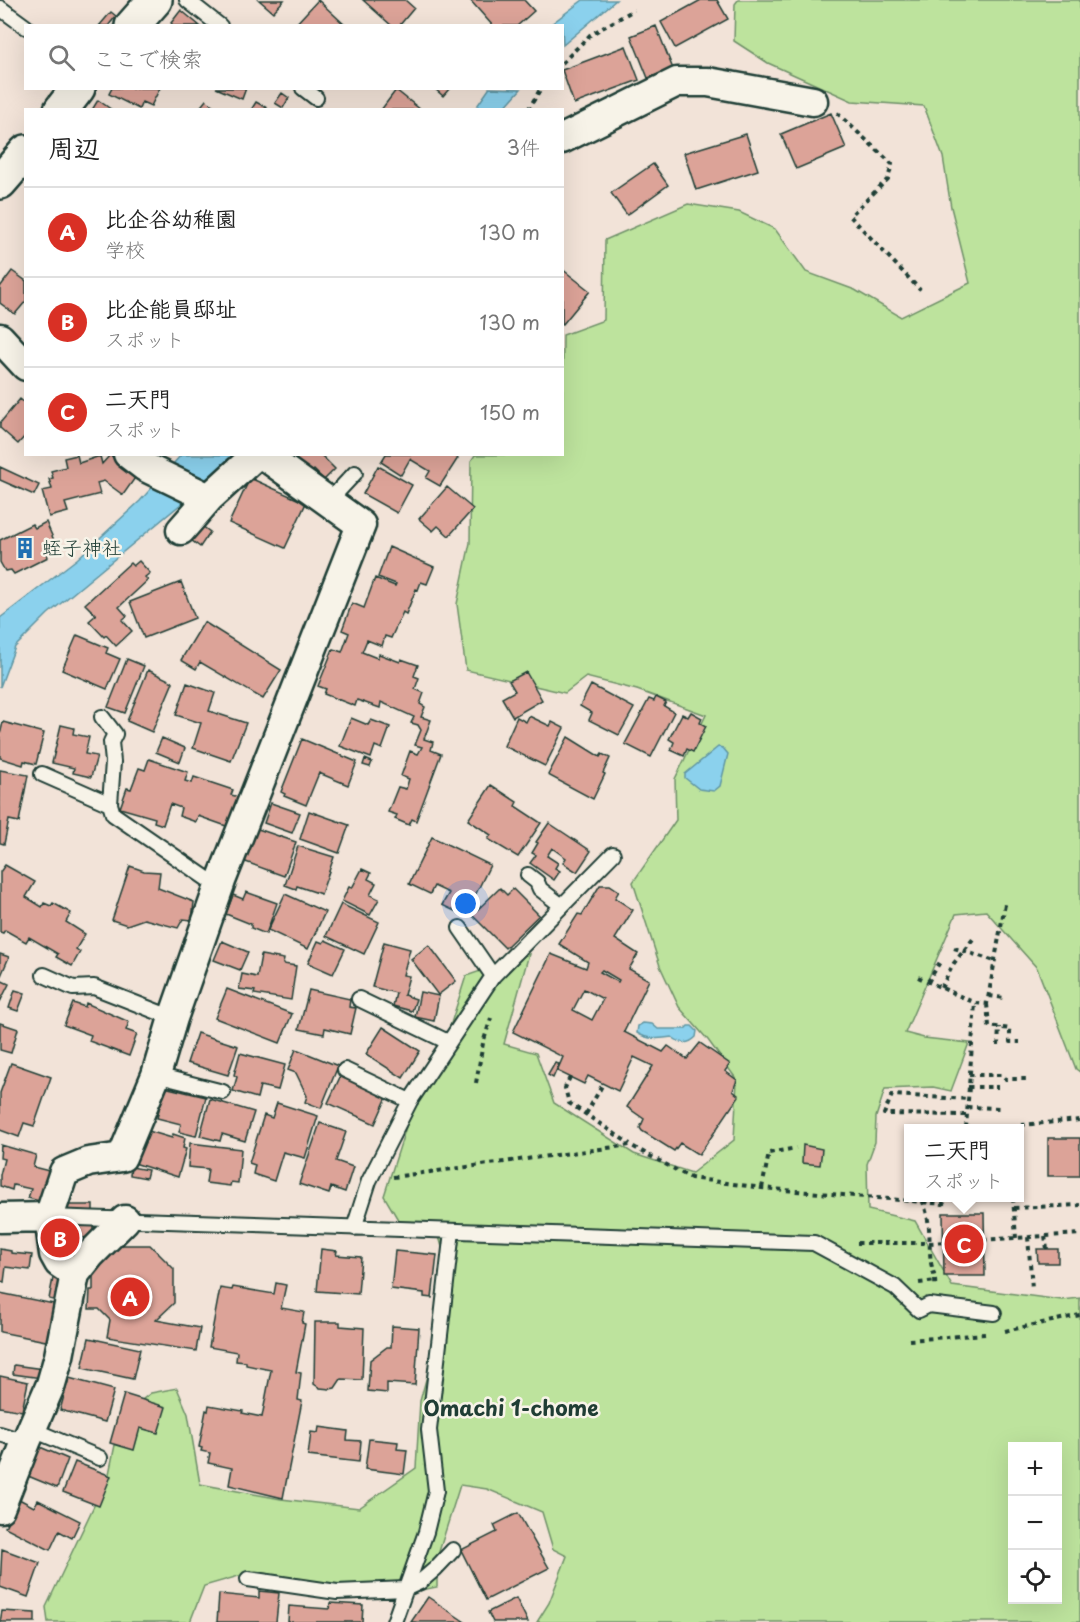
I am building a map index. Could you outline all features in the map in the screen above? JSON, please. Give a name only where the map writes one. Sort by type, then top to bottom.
[{"type":"street","points":[[134,24],[155,0]]},
{"type":"street","points":[[564,138],[677,82],[708,82],[813,101]]},
{"type":"street","points":[[63,108],[76,90]]},
{"type":"street","points":[[0,182],[24,154]]},
{"type":"street","points":[[0,338],[24,364]]},
{"type":"street","points":[[181,530],[209,498],[255,456]]},
{"type":"street","points":[[75,1274],[58,1263],[54,1254],[49,1217],[64,1172],[88,1162],[122,1157],[156,1075],[173,1018],[219,887],[361,525],[265,456]]},
{"type":"street","points":[[137,460],[209,498]]},
{"type":"street","points":[[0,1218],[49,1217]]},
{"type":"street","points":[[0,1508],[19,1435],[51,1384],[59,1356],[75,1274],[91,1254],[125,1220]]},
{"type":"lane","points":[[187,0],[217,24]]},
{"type":"lane","points":[[0,8],[24,26]]},
{"type":"lane","points":[[306,90],[316,98]]},
{"type":"lane","points":[[328,501],[355,473]]},
{"type":"lane","points":[[102,717],[115,734],[111,742],[113,762],[110,804],[113,814],[219,887]]},
{"type":"lane","points":[[42,774],[110,804]]},
{"type":"lane","points":[[354,1228],[369,1181],[410,1101],[493,976],[613,854]]},
{"type":"lane","points":[[528,875],[537,882],[540,889],[562,906]]},
{"type":"lane","points":[[460,928],[493,976]]},
{"type":"lane","points":[[44,975],[73,988],[94,987],[173,1018]]},
{"type":"lane","points":[[359,999],[448,1042]]},
{"type":"lane","points":[[345,1070],[410,1101]]},
{"type":"lane","points":[[156,1075],[224,1092]]},
{"type":"lane","points":[[49,1217],[814,1243],[895,1287],[919,1310],[929,1305],[994,1313]]},
{"type":"lane","points":[[394,1622],[426,1532],[436,1491],[429,1430],[452,1231]]},
{"type":"lane","points":[[19,1435],[99,1458]]},
{"type":"lane","points":[[248,1579],[337,1592],[405,1589],[420,1582],[453,1550]]},
{"type":"path","points":[[564,61],[590,34],[634,10]]},
{"type":"path","points":[[529,108],[540,90]]},
{"type":"path","points":[[813,101],[830,107],[892,164],[888,179],[850,216],[920,290]]},
{"type":"path","points":[[1005,904],[987,1004],[989,1026],[1010,1029],[1010,1042],[1020,1042]]},
{"type":"path","points":[[941,988],[954,963],[973,939]]},
{"type":"path","points":[[954,948],[996,961]]},
{"type":"path","points":[[928,982],[940,962]]},
{"type":"path","points":[[918,977],[975,1003],[987,1004]]},
{"type":"path","points":[[989,996],[1005,998]]},
{"type":"path","points":[[966,1124],[975,1003]]},
{"type":"path","points":[[476,1083],[483,1043],[491,1016]]},
{"type":"path","points":[[998,1046],[999,1027]]},
{"type":"path","points":[[969,1075],[1002,1076],[1006,1080],[1030,1079]]},
{"type":"path","points":[[570,1077],[565,1088],[568,1103],[630,1145],[691,1178],[762,1188],[904,1200]]},
{"type":"path","points":[[586,1114],[603,1084]]},
{"type":"path","points":[[968,1088],[998,1088]]},
{"type":"path","points":[[966,1115],[884,1114],[892,1095],[968,1099]]},
{"type":"path","points":[[967,1107],[999,1108]]},
{"type":"path","points":[[1024,1125],[1080,1120]]},
{"type":"path","points":[[369,1181],[630,1145]]},
{"type":"path","points":[[762,1188],[769,1153],[796,1148]]},
{"type":"path","points":[[929,1305],[936,1281],[931,1264],[929,1218],[923,1202],[943,1204],[944,1202]]},
{"type":"path","points":[[1013,1202],[1016,1238]]},
{"type":"path","points":[[1014,1208],[1080,1205]]},
{"type":"path","points":[[814,1243],[930,1243],[1080,1234]]},
{"type":"path","points":[[1046,1236],[1047,1249]]},
{"type":"path","points":[[1028,1237],[1032,1288]]},
{"type":"green space","points":[[738,0],[1080,0],[1080,1072],[1076,1069],[1037,968],[986,911],[956,914],[905,1033],[924,1038],[969,1043],[951,1091],[933,1087],[885,1089],[876,1117],[875,1142],[867,1164],[868,1210],[915,1221],[952,1286],[1062,1300],[1080,1298],[1080,1622],[537,1622],[549,1603],[567,1556],[553,1549],[542,1512],[487,1489],[460,1485],[437,1558],[437,1587],[382,1598],[256,1571],[204,1586],[190,1622],[48,1622],[46,1607],[109,1474],[121,1416],[151,1393],[177,1388],[188,1414],[200,1484],[281,1499],[359,1508],[416,1468],[420,1401],[437,1340],[449,1271],[438,1233],[403,1228],[384,1196],[413,1105],[434,1077],[466,976],[529,954],[504,1044],[536,1053],[554,1103],[634,1154],[692,1173],[734,1140],[737,1080],[708,1040],[679,1007],[660,966],[633,882],[676,820],[675,779],[706,715],[637,690],[586,677],[565,693],[466,670],[457,604],[470,543],[471,461],[474,456],[564,456],[564,335],[604,320],[605,240],[688,204],[739,212],[775,229],[806,272],[855,290],[901,317],[970,283],[951,207],[943,157],[924,106],[852,101],[768,63],[734,41],[735,4]]},
{"type":"water","points":[[583,0],[616,0],[564,44],[564,24],[551,24]]},
{"type":"water","points":[[488,90],[520,90],[504,108],[476,108]]},
{"type":"water","points":[[180,456],[234,456],[210,480],[48,614],[15,647],[0,687],[0,618],[77,559],[140,501]]},
{"type":"water","points":[[718,747],[723,748],[728,754],[720,786],[714,791],[699,789],[685,778],[685,774]]},
{"type":"water","points":[[643,1023],[652,1024],[658,1029],[685,1029],[692,1026],[697,1031],[696,1037],[684,1043],[672,1037],[645,1037],[637,1033],[638,1026]]},
{"type":"building","points":[[259,0],[284,0],[273,12]]},
{"type":"building","points":[[318,0],[344,24],[296,24]]},
{"type":"building","points":[[363,0],[405,0],[414,8],[401,24],[390,24]]},
{"type":"building","points":[[470,0],[524,0],[534,11],[519,24],[491,24]]},
{"type":"building","points":[[701,0],[717,0],[728,19],[675,48],[661,22]]},
{"type":"building","points":[[181,10],[198,24],[172,24]]},
{"type":"building","points":[[111,12],[116,16],[110,24],[101,24]]},
{"type":"building","points":[[656,26],[673,69],[648,78],[631,36]]},
{"type":"building","points":[[626,46],[639,80],[574,104],[564,69]]},
{"type":"building","points":[[111,90],[159,90],[151,106],[142,102],[139,108],[109,94]]},
{"type":"building","points":[[221,90],[245,90],[242,99]]},
{"type":"building","points":[[396,90],[418,108],[382,108]]},
{"type":"building","points":[[436,90],[448,90],[443,96]]},
{"type":"building","points":[[282,93],[289,98],[283,108],[275,103]]},
{"type":"building","points":[[98,100],[109,108],[93,108]]},
{"type":"building","points":[[206,100],[216,108],[200,108]]},
{"type":"building","points":[[256,102],[267,108],[252,108]]},
{"type":"building","points":[[831,113],[846,148],[796,169],[781,134]]},
{"type":"building","points":[[746,134],[758,170],[696,190],[684,153]]},
{"type":"building","points":[[653,164],[668,185],[627,215],[611,193]]},
{"type":"building","points":[[12,271],[24,280],[24,303],[15,314],[0,303],[0,287]]},
{"type":"building","points":[[564,271],[590,291],[564,323]]},
{"type":"building","points":[[20,399],[24,402],[24,437],[18,444],[0,428],[0,423]]},
{"type":"building","points":[[77,456],[79,463],[100,456],[102,464],[111,456],[137,475],[123,495],[104,481],[97,483],[100,494],[65,503],[68,512],[49,517],[42,491],[52,489],[49,479],[53,478],[51,471],[66,467],[64,458]]},
{"type":"building","points":[[293,456],[322,456],[335,469],[324,480],[314,470],[310,474]]},
{"type":"building","points":[[385,456],[455,456],[458,458],[440,486],[426,478],[430,471],[410,459],[401,475],[381,462]]},
{"type":"building","points":[[378,466],[412,485],[397,513],[363,494]]},
{"type":"building","points":[[0,467],[39,485],[34,495],[0,480]]},
{"type":"building","points":[[250,478],[306,503],[285,548],[229,523]]},
{"type":"building","points":[[447,487],[473,509],[449,536],[438,526],[433,531],[419,519]]},
{"type":"building","name":"蛭子神社","points":[[46,522],[56,545],[46,551],[48,557],[14,574],[11,570],[5,571],[0,562],[0,540],[32,524],[35,528]]},
{"type":"building","points":[[202,526],[210,532],[200,547],[191,540]]},
{"type":"building","points":[[389,547],[434,567],[427,584],[421,582],[418,590],[416,589],[406,614],[403,612],[391,638],[385,636],[382,646],[367,640],[362,652],[377,658],[379,654],[400,662],[401,659],[418,665],[414,676],[419,678],[415,689],[424,693],[420,704],[425,707],[421,717],[431,720],[424,739],[433,742],[431,750],[441,754],[416,821],[412,819],[409,825],[395,819],[397,815],[388,812],[398,787],[406,789],[409,779],[401,776],[410,751],[418,754],[422,747],[415,745],[421,730],[418,725],[411,723],[414,717],[381,702],[380,708],[357,700],[355,706],[324,694],[326,689],[318,686],[333,649],[342,652],[349,633],[342,630],[352,603],[364,608],[375,578],[395,586],[396,584],[378,577]]},
{"type":"building","points":[[139,561],[150,573],[145,577],[148,580],[119,607],[127,616],[122,620],[132,631],[116,646],[89,621],[96,615],[85,604],[130,563],[133,566]]},
{"type":"building","points":[[181,582],[195,618],[144,638],[130,602]]},
{"type":"building","points":[[204,622],[281,670],[263,699],[200,662],[196,669],[181,660]]},
{"type":"building","points":[[77,635],[108,648],[106,653],[120,659],[107,689],[62,670]]},
{"type":"building","points":[[127,659],[144,666],[125,713],[108,707]]},
{"type":"building","points":[[148,670],[173,682],[152,732],[127,721]]},
{"type":"building","points":[[526,672],[542,700],[513,717],[502,698],[515,691],[509,681]]},
{"type":"building","points":[[187,683],[215,693],[209,711],[246,723],[231,761],[193,748],[201,723],[176,715]]},
{"type":"building","points":[[591,685],[634,708],[619,735],[589,720],[592,713],[580,706]]},
{"type":"building","points":[[656,697],[666,702],[664,706],[674,712],[651,757],[625,744],[649,699],[654,701]]},
{"type":"building","points":[[691,712],[702,718],[700,723],[706,726],[693,752],[687,749],[684,756],[671,750],[674,742],[669,739],[682,714],[688,717]]},
{"type":"building","points":[[529,716],[550,726],[552,722],[564,728],[545,766],[504,746],[517,717],[526,722]]},
{"type":"building","points":[[351,718],[368,725],[371,720],[390,727],[382,749],[375,746],[371,758],[340,746]]},
{"type":"building","points":[[3,722],[44,733],[36,764],[24,761],[23,765],[0,758],[0,735]]},
{"type":"building","points":[[61,725],[74,728],[73,734],[89,737],[85,754],[97,756],[91,777],[73,773],[74,768],[52,763]]},
{"type":"building","points":[[568,737],[600,757],[602,754],[610,758],[593,799],[548,775]]},
{"type":"building","points":[[162,738],[185,748],[180,762],[156,752]]},
{"type":"building","points":[[302,739],[357,762],[348,785],[319,773],[306,805],[284,796],[285,794],[281,792]]},
{"type":"building","points":[[149,759],[188,772],[185,781],[192,783],[194,777],[233,790],[231,795],[239,797],[229,827],[198,816],[196,822],[179,816],[181,808],[170,804],[163,825],[154,822],[155,818],[120,808],[127,788],[131,789],[139,768],[145,770]]},
{"type":"building","points":[[365,759],[372,762],[370,767],[363,765]]},
{"type":"building","points":[[0,770],[28,775],[19,822],[9,820],[4,844],[0,843]]},
{"type":"building","points":[[491,785],[517,802],[515,806],[541,823],[518,857],[488,839],[491,835],[468,820]]},
{"type":"building","points":[[271,803],[300,813],[292,833],[264,823]]},
{"type":"building","points":[[309,811],[349,825],[339,853],[300,839]]},
{"type":"building","points":[[549,823],[591,851],[577,872],[563,863],[566,858],[552,848],[547,856],[558,863],[555,868],[560,871],[554,880],[530,863],[536,855],[532,853],[538,843],[536,842]]},
{"type":"building","points":[[255,828],[296,842],[284,876],[243,861]]},
{"type":"building","points":[[432,837],[490,865],[465,916],[442,905],[449,893],[434,886],[430,894],[409,884]]},
{"type":"building","points":[[298,846],[334,857],[321,894],[297,886],[296,889],[285,885]]},
{"type":"building","points":[[5,865],[35,882],[26,897],[42,907],[44,903],[51,906],[53,903],[71,913],[66,922],[85,934],[76,949],[80,952],[72,966],[56,957],[58,954],[29,937],[26,942],[5,930],[3,933],[0,932],[0,872]]},
{"type":"building","points":[[130,866],[144,871],[160,872],[158,888],[194,902],[192,920],[183,919],[178,928],[144,919],[127,925],[112,920]]},
{"type":"building","points":[[362,869],[371,873],[368,879],[376,883],[370,895],[379,899],[370,915],[342,901]]},
{"type":"building","points":[[600,885],[610,885],[619,891],[615,898],[633,910],[615,939],[638,954],[629,969],[649,980],[624,1032],[663,1052],[668,1046],[687,1059],[700,1043],[730,1064],[725,1071],[737,1080],[733,1091],[739,1096],[699,1155],[680,1143],[674,1151],[642,1131],[640,1128],[644,1119],[627,1107],[653,1066],[634,1057],[618,1091],[588,1076],[584,1084],[557,1071],[563,1057],[513,1032],[551,954],[586,968],[588,962],[559,944],[578,914],[582,915]],"holes":[[[602,970],[619,980],[618,982],[600,972]],[[584,989],[603,999],[592,1020],[573,1010]]]},
{"type":"building","points":[[500,888],[507,895],[513,889],[539,915],[505,948],[472,915]]},
{"type":"building","points":[[246,892],[277,903],[266,934],[251,928],[251,924],[226,914],[233,895],[243,899]]},
{"type":"building","points":[[285,894],[325,912],[308,949],[268,930]]},
{"type":"building","points":[[341,904],[379,922],[364,954],[326,936]]},
{"type":"building","points":[[325,940],[345,949],[333,974],[308,963],[318,941],[323,943]]},
{"type":"building","points":[[222,941],[248,952],[240,970],[214,960]]},
{"type":"building","points":[[384,942],[410,949],[403,975],[409,976],[404,995],[416,999],[412,1011],[393,1006],[396,993],[372,987]]},
{"type":"building","points":[[429,945],[456,981],[438,995],[411,959]]},
{"type":"building","points":[[0,954],[9,957],[0,978]]},
{"type":"building","points":[[261,955],[284,959],[283,964],[296,966],[291,1000],[239,989],[242,974],[257,977]]},
{"type":"building","points":[[0,980],[9,984],[0,1002]]},
{"type":"building","points":[[227,989],[292,1014],[280,1043],[215,1018]]},
{"type":"building","points":[[15,990],[25,993],[18,1011],[9,1008]]},
{"type":"building","points":[[309,990],[350,999],[349,1007],[356,1008],[350,1034],[325,1028],[324,1034],[299,1029]]},
{"type":"building","points":[[420,992],[439,996],[434,1021],[415,1017]]},
{"type":"building","points":[[73,1003],[85,1007],[86,1003],[129,1022],[126,1030],[137,1034],[129,1056],[89,1041],[91,1035],[64,1025]]},
{"type":"building","points":[[0,1023],[18,1029],[11,1053],[0,1050]]},
{"type":"building","points":[[383,1027],[420,1051],[403,1078],[366,1054]]},
{"type":"building","points":[[197,1033],[238,1046],[228,1075],[187,1063]]},
{"type":"building","points":[[296,1049],[338,1066],[321,1108],[305,1102],[307,1096],[296,1073],[288,1070]]},
{"type":"building","points":[[240,1053],[285,1065],[278,1090],[260,1086],[257,1098],[233,1091],[237,1077],[234,1075]]},
{"type":"building","points":[[11,1063],[51,1077],[34,1126],[24,1123],[19,1137],[0,1130],[0,1093]]},
{"type":"building","points":[[555,1063],[559,1064],[553,1078],[548,1075]]},
{"type":"building","points":[[341,1075],[387,1097],[375,1124],[328,1103]]},
{"type":"building","points":[[164,1087],[206,1097],[196,1136],[179,1132],[181,1124],[157,1118]]},
{"type":"building","points":[[210,1099],[254,1112],[245,1141],[222,1134],[220,1141],[200,1136]]},
{"type":"building","points":[[277,1103],[318,1116],[305,1158],[283,1152],[274,1181],[253,1174],[255,1165],[249,1163],[264,1115],[272,1118]]},
{"type":"building","points":[[320,1123],[346,1132],[336,1161],[353,1167],[345,1192],[331,1187],[329,1194],[299,1184]]},
{"type":"building","points":[[145,1130],[172,1138],[173,1134],[185,1138],[183,1148],[186,1149],[178,1177],[134,1163]]},
{"type":"building","points":[[1048,1138],[1080,1138],[1080,1176],[1048,1176]]},
{"type":"building","points":[[190,1143],[241,1149],[238,1183],[231,1182],[230,1186],[206,1183],[208,1169],[188,1167]]},
{"type":"building","points":[[1,1145],[36,1155],[33,1167],[53,1172],[43,1202],[28,1198],[31,1189],[13,1185],[12,1190],[0,1186],[4,1159],[0,1158]]},
{"type":"building","points":[[803,1145],[822,1149],[820,1165],[802,1163]]},
{"type":"building","points":[[131,1167],[148,1170],[146,1178],[130,1175]]},
{"type":"building","points":[[64,1205],[93,1205],[93,1238],[64,1237]]},
{"type":"building","points":[[943,1213],[984,1213],[985,1276],[944,1276]]},
{"type":"building","points":[[116,1245],[150,1245],[174,1269],[174,1303],[156,1320],[200,1328],[196,1351],[107,1337],[110,1320],[99,1309],[89,1309],[90,1290],[93,1290],[93,1270]]},
{"type":"building","points":[[0,1249],[11,1251],[11,1253],[32,1255],[30,1270],[6,1267],[4,1282],[0,1281]]},
{"type":"building","points":[[321,1249],[337,1251],[336,1255],[361,1257],[358,1294],[317,1291]]},
{"type":"building","points":[[1037,1249],[1058,1249],[1058,1263],[1038,1263]]},
{"type":"building","points":[[395,1251],[437,1255],[432,1298],[424,1297],[424,1293],[391,1289]]},
{"type":"building","points":[[53,1278],[65,1281],[61,1302],[49,1299]]},
{"type":"building","points":[[276,1283],[286,1285],[281,1308],[304,1312],[302,1323],[305,1324],[296,1372],[301,1373],[298,1400],[302,1401],[283,1498],[229,1485],[232,1468],[208,1463],[210,1453],[201,1451],[202,1448],[199,1447],[209,1405],[262,1417],[271,1370],[236,1361],[237,1352],[209,1347],[220,1288],[232,1290],[233,1287],[274,1294]]},
{"type":"building","points":[[0,1293],[59,1305],[51,1342],[0,1332]]},
{"type":"building","points":[[315,1322],[340,1322],[340,1326],[364,1328],[362,1380],[341,1379],[335,1388],[330,1389],[320,1388],[314,1384]]},
{"type":"building","points":[[392,1326],[419,1328],[415,1385],[387,1383],[387,1393],[368,1391],[370,1360],[387,1347],[391,1347]]},
{"type":"building","points":[[89,1338],[140,1349],[133,1379],[82,1368]]},
{"type":"building","points":[[14,1365],[50,1370],[49,1379],[13,1374]]},
{"type":"building","points":[[0,1376],[28,1382],[22,1411],[0,1407]]},
{"type":"building","points":[[69,1378],[114,1390],[105,1422],[60,1410]]},
{"type":"building","points":[[124,1394],[166,1407],[158,1433],[140,1428],[134,1450],[110,1443]]},
{"type":"building","points":[[319,1427],[348,1431],[347,1440],[361,1441],[359,1462],[308,1456],[311,1432],[318,1433]]},
{"type":"building","points":[[369,1439],[398,1442],[397,1449],[407,1450],[404,1474],[365,1469]]},
{"type":"building","points":[[40,1447],[68,1459],[57,1488],[28,1476]]},
{"type":"building","points":[[75,1462],[111,1476],[99,1506],[63,1492]]},
{"type":"building","points":[[19,1499],[34,1507],[38,1500],[80,1521],[72,1538],[59,1531],[50,1550],[5,1527]]},
{"type":"building","points":[[518,1513],[549,1568],[486,1600],[461,1550],[497,1532],[494,1525]]},
{"type":"building","points":[[2,1549],[40,1563],[28,1597],[0,1587]]},
{"type":"building","points":[[259,1591],[279,1593],[276,1622],[217,1622],[219,1594],[259,1598]]},
{"type":"building","points":[[428,1597],[465,1622],[411,1622]]},
{"type":"building","points":[[516,1598],[528,1622],[493,1622],[488,1612]]},
{"type":"building","points":[[330,1603],[363,1605],[362,1622],[288,1622],[289,1606],[329,1609]]},
{"type":"building","points":[[2,1611],[35,1613],[35,1622],[0,1622]]},
{"type":"place","name":"蛭子神社","points":[[25,548]]},
{"type":"place","name":"比企能員邸址","points":[[60,1238]]},
{"type":"place","name":"二天門","points":[[964,1244]]},
{"type":"place","name":"比企谷幼稚園","points":[[130,1297]]},
{"type":"district","name":"Omachi 1-chome","points":[[511,1409]]}]
